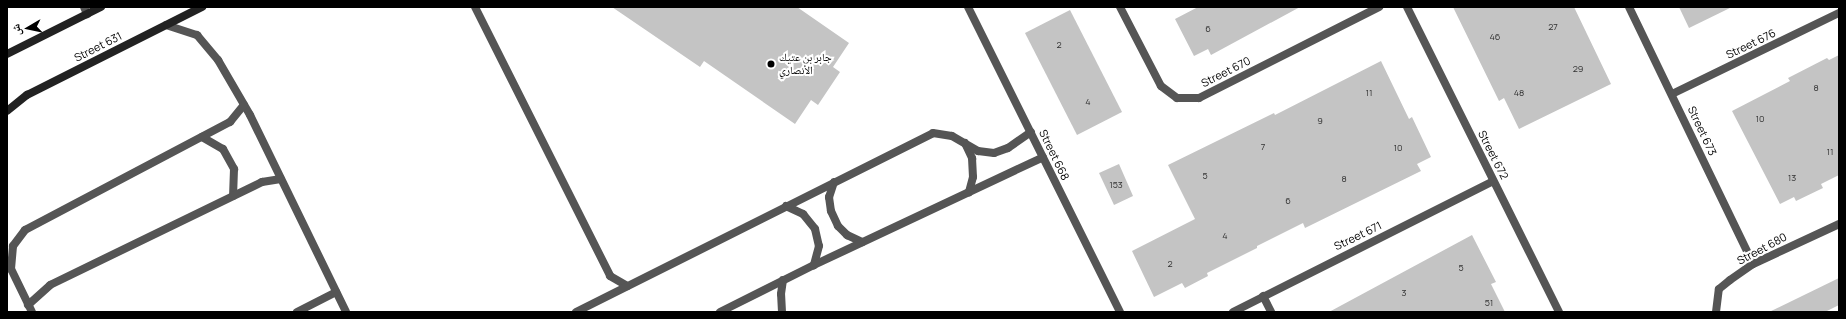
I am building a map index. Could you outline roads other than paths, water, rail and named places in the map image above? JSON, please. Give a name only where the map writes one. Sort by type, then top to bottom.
[{"type":"main road","points":[[7,54],[85,10],[100,7]]},
{"type":"main road","name":"Street 631","points":[[7,111],[27,95],[202,7]]},
{"type":"street","points":[[475,7],[610,276],[627,286]]},
{"type":"street","name":"Street 668","points":[[968,7],[1120,312]]},
{"type":"street","name":"Street 670","points":[[1120,7],[1161,86],[1177,98],[1199,98],[1379,7]]},
{"type":"street","name":"Street 672","points":[[1407,7],[1559,312]]},
{"type":"street","name":"Street 673","points":[[1629,7],[1753,264]]},
{"type":"street","name":"Street 676","points":[[1672,94],[1839,14]]},
{"type":"street","points":[[166,25],[197,35],[218,60],[244,105],[282,179],[346,312]]},
{"type":"street","points":[[244,105],[230,122],[25,230],[13,246],[11,269],[30,309],[50,285],[262,182],[282,179]]},
{"type":"street","points":[[576,312],[933,133],[952,136],[978,151],[994,153],[1008,148],[1031,132]]},
{"type":"street","points":[[202,137],[223,149],[234,169],[233,196]]},
{"type":"street","points":[[965,143],[972,158],[973,177],[969,192]]},
{"type":"street","points":[[720,312],[814,265],[1043,157]]},
{"type":"street","name":"Street 671","points":[[1233,312],[1494,181]]},
{"type":"street","points":[[834,182],[829,197],[831,211],[838,226],[847,235],[862,242]]},
{"type":"street","points":[[786,206],[802,214],[815,229],[819,246],[814,265]]},
{"type":"street","name":"Street 680","points":[[1716,312],[1720,289],[1753,264],[1839,224]]},
{"type":"street","points":[[782,312],[781,294],[783,280]]},
{"type":"street","points":[[298,312],[336,292]]},
{"type":"street","points":[[1263,296],[1271,312]]},
{"type":"place","name":"جابر بن عتيك الأنصاري","points":[[771,64]]}]
